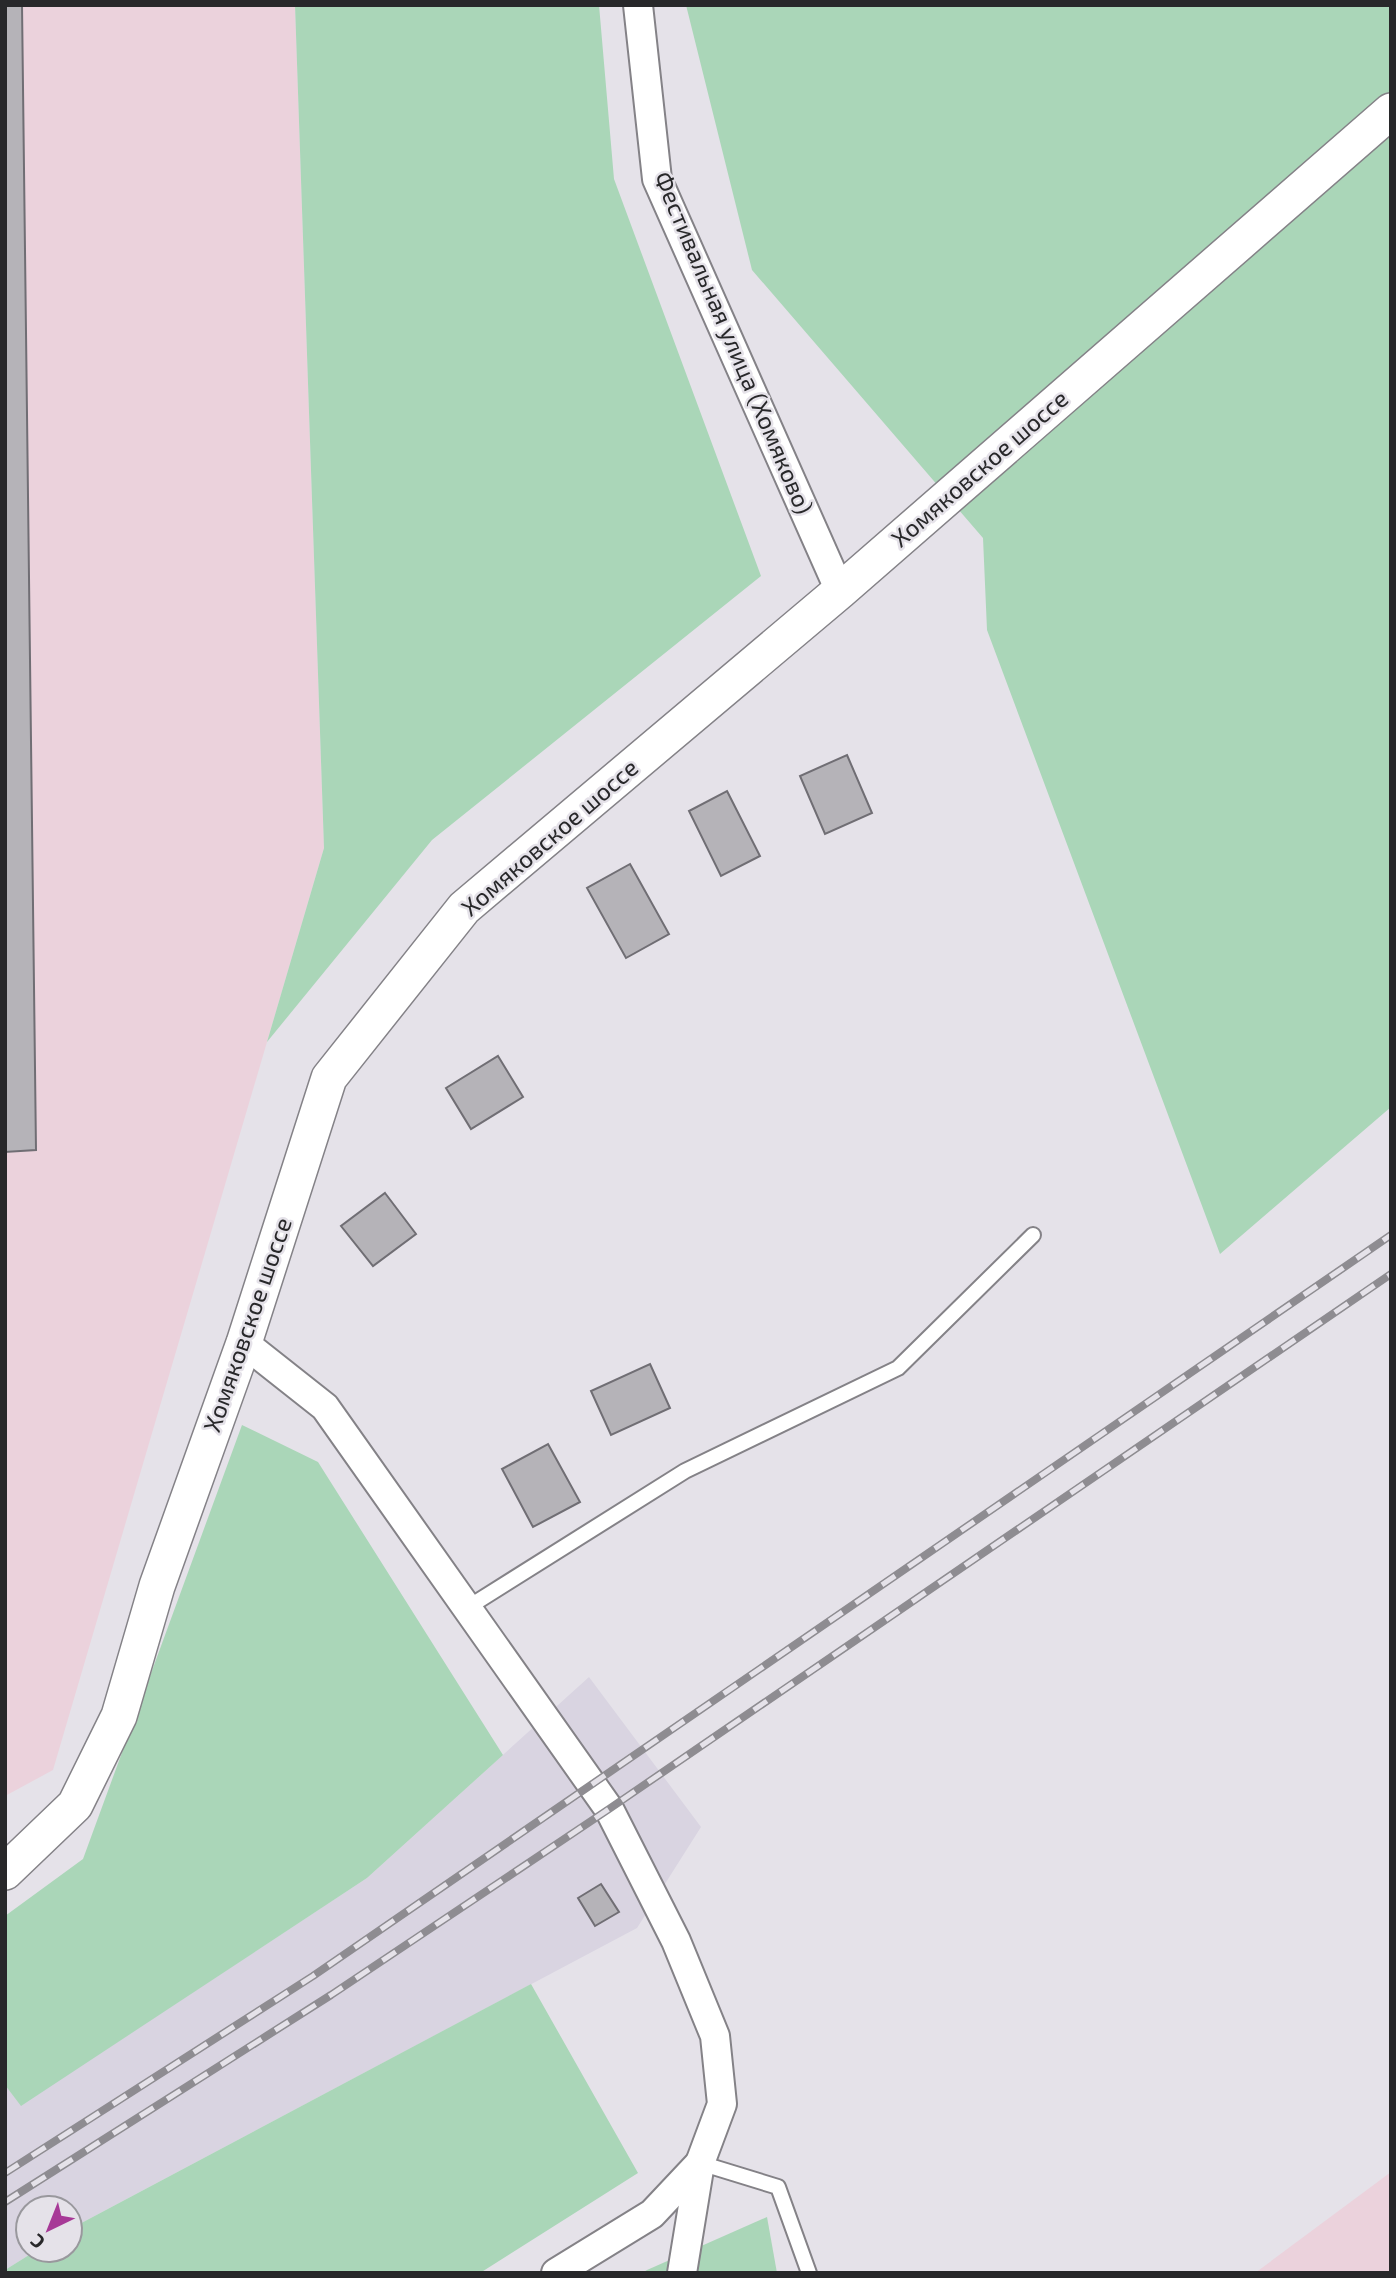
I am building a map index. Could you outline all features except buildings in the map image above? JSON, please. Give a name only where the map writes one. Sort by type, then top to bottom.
[{"type":"street","name":"Фестивальная улица (Хомяково)","points":[[638,5],[657,179],[840,591]]},
{"type":"street","name":"Хомяковское шоссе","points":[[5,1872],[75,1805],[119,1716],[157,1586],[244,1343],[329,1078],[464,908],[840,591],[1391,111]]},
{"type":"street","points":[[244,1343],[325,1407],[609,1809],[676,1941],[715,2036],[722,2104],[700,2163],[682,2273]]},
{"type":"street","points":[[556,2273],[652,2214],[700,2163]]},
{"type":"lane","points":[[467,1608],[685,1471],[898,1368],[1033,1235]]},
{"type":"lane","points":[[700,2163],[778,2187],[809,2273]]},
{"type":"shaded area","points":[[5,5],[295,5],[324,848],[53,1770],[5,1796]]},
{"type":"shaded area","points":[[589,1677],[701,1827],[637,1928],[84,2222],[84,2194],[14,2194],[15,2264],[5,2270],[5,2085],[21,2105],[367,1878]]},
{"type":"shaded area","points":[[1391,2172],[1391,2273],[1255,2273]]},
{"type":"green space","points":[[295,5],[599,5],[614,179],[761,576],[432,840],[267,1042],[324,848]]},
{"type":"green space","points":[[686,5],[1391,5],[1391,1107],[1220,1254],[987,630],[983,538],[752,270]]},
{"type":"green space","points":[[242,1425],[318,1462],[503,1755],[367,1878],[21,2106],[5,2085],[5,1916],[83,1859]]},
{"type":"green space","points":[[531,1984],[638,2173],[480,2273],[5,2273],[5,2270],[15,2264],[84,2264],[84,2222]]},
{"type":"green space","points":[[767,2217],[777,2273],[642,2273],[647,2270]]},
{"type":"railway","points":[[5,2173],[313,1976],[1391,1235]]},
{"type":"railway","points":[[5,2202],[331,1995],[609,1809],[1391,1274]]}]
